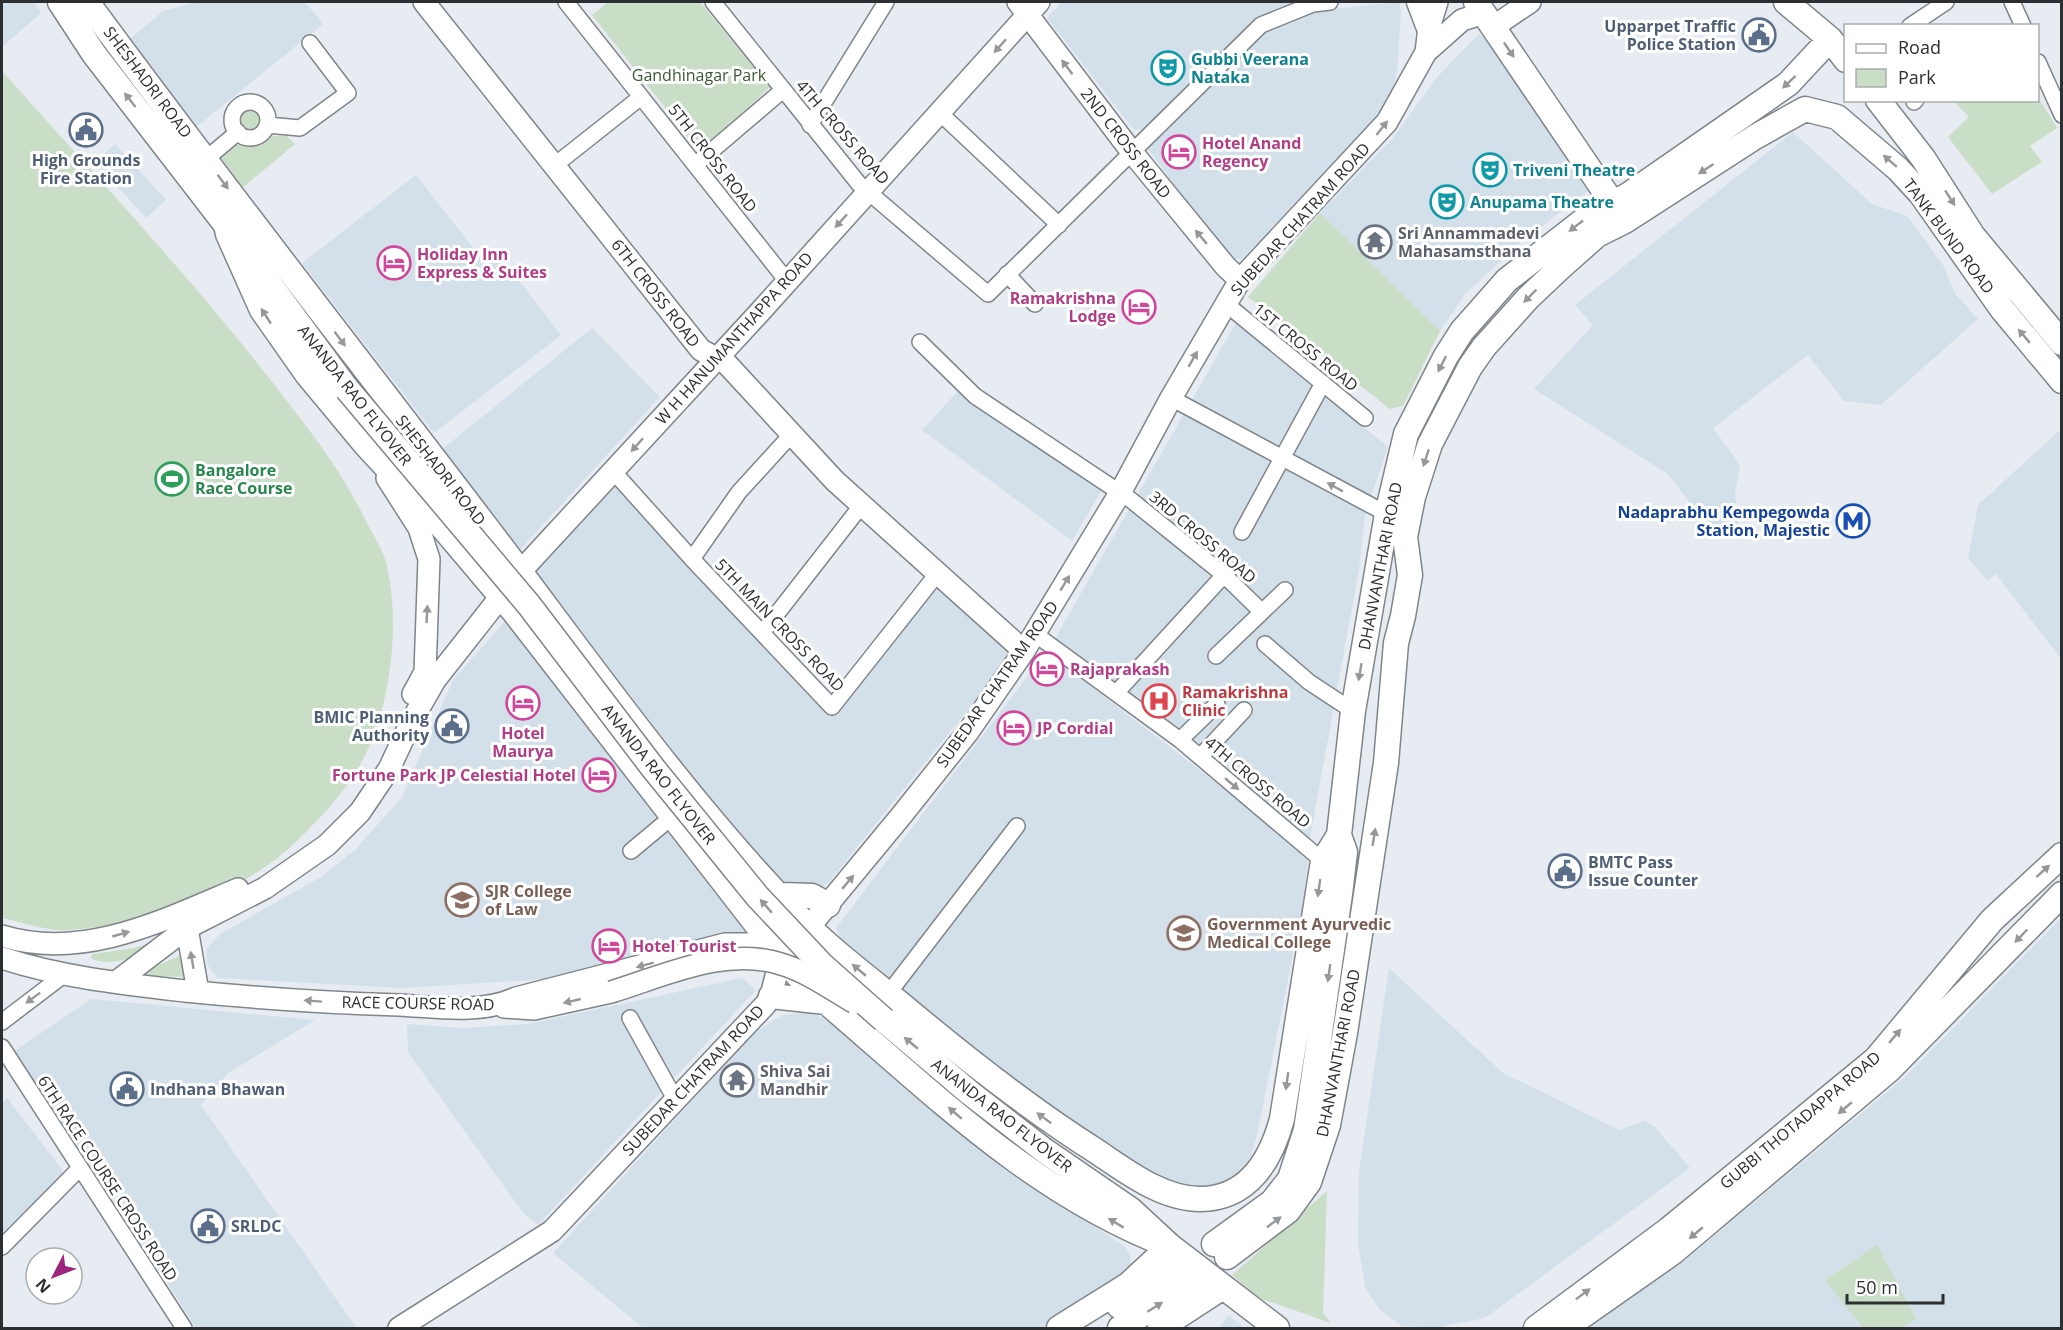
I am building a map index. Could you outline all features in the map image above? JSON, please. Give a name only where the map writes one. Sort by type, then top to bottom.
[{"type":"main road","name":"SHESHADRI ROAD","points":[[60,2],[94,54],[226,225],[231,243],[262,310],[307,374],[366,445],[444,529],[499,595],[806,985],[981,1136],[1021,1166],[1180,1264]]},
{"type":"main road","name":"SHESHADRI ROAD","points":[[87,2],[339,338],[670,767],[780,896],[810,927],[987,1075],[1048,1121],[1138,1178],[1174,1194]]},
{"type":"main road","points":[[1419,2],[1429,28]]},
{"type":"main road","points":[[1786,2],[1830,39],[1844,59]]},
{"type":"main road","points":[[1484,14],[1618,212]]},
{"type":"main road","name":"DHANVANTHARI ROAD","points":[[1618,212],[1588,217],[1507,280],[1462,332],[1446,356],[1406,434],[1387,514],[1353,711],[1339,835],[1345,852],[1333,864],[1310,1113],[1290,1179],[1272,1202],[1221,1251],[1288,1211],[1308,1182],[1328,1125],[1345,1033],[1386,763],[1396,643],[1408,588],[1405,537],[1413,497],[1431,444],[1470,367],[1521,306],[1597,235],[1618,212],[1749,126],[1830,39]]},
{"type":"main road","name":"TANK BUND ROAD","points":[[1880,102],[1923,158],[1973,236],[2061,343]]},
{"type":"main road","name":"TANK BUND ROAD","points":[[1749,126],[1805,109],[1837,117],[1898,169],[1921,194],[1979,272],[2002,309],[2061,381]]},
{"type":"main road","name":"ANANDA RAO FLYOVER","points":[[226,225],[347,389],[528,605],[653,768],[757,896],[822,965],[884,1020],[970,1093],[1051,1155],[1131,1210],[1180,1264]]},
{"type":"main road","points":[[1376,579],[1408,588]]},
{"type":"main road","name":"GUBBI THOTADAPPA ROAD","points":[[1536,1329],[1668,1230],[1876,1059],[1992,920],[2061,855]]},
{"type":"main road","points":[[1051,1155],[1060,1151],[1073,1152],[1146,1194],[1162,1197],[1174,1194],[1199,1199],[1226,1196],[1248,1184],[1273,1150],[1333,864]]},
{"type":"main road","name":"GUBBI THOTADAPPA ROAD","points":[[1564,1329],[1672,1253],[1890,1070],[2061,894]]},
{"type":"main road","points":[[780,896],[812,896],[828,905]]},
{"type":"main road","points":[[771,996],[826,1002]]},
{"type":"main road","points":[[1180,1264],[1223,1287],[1277,1329]]},
{"type":"main road","points":[[1059,1329],[1128,1285],[1180,1264]]},
{"type":"main road","points":[[1083,1329],[1180,1264]]},
{"type":"main road","points":[[1120,1329],[1180,1264]]},
{"type":"main road","points":[[1160,1329],[1223,1287]]},
{"type":"street","name":"6TH CROSS ROAD","points":[[424,2],[701,350],[726,363],[791,435],[861,506],[937,574],[1029,643]]},
{"type":"street","name":"5TH CROSS ROAD","points":[[566,2],[787,281]]},
{"type":"street","name":"4TH CROSS ROAD","points":[[712,2],[810,125],[867,191],[988,294],[1007,274]]},
{"type":"street","points":[[810,125],[882,8],[867,2]]},
{"type":"street","points":[[1035,304],[1007,274],[1261,25],[1313,4],[1330,2]]},
{"type":"street","name":"SUBEDAR CHATRAM ROAD","points":[[399,1329],[552,1231],[771,996],[781,956],[810,927],[968,732],[1029,643],[1120,493],[1171,398],[1240,280],[1377,135],[1401,100],[1426,52],[1429,28],[1437,2]]},
{"type":"street","points":[[1426,52],[1462,20],[1530,2]]},
{"type":"street","points":[[1913,24],[1946,2]]},
{"type":"street","points":[[2017,3],[2020,24]]},
{"type":"street","name":"2ND CROSS ROAD","points":[[1028,6],[1131,151],[1219,258],[1240,280]]},
{"type":"street","name":"W H HANUMANTHAPPA ROAD","points":[[430,676],[499,595],[940,113],[1028,6]]},
{"type":"street","points":[[267,125],[300,128],[348,93],[310,43]]},
{"type":"street","points":[[2039,66],[2057,99],[2061,115]]},
{"type":"street","points":[[695,165],[783,90]]},
{"type":"street","points":[[555,165],[641,97]]},
{"type":"street","points":[[248,102],[264,109],[267,125],[255,137],[244,136],[233,124],[234,112],[242,104],[248,102]]},
{"type":"street","points":[[940,113],[1059,225]]},
{"type":"street","points":[[206,159],[238,132]]},
{"type":"street","name":"1ST CROSS ROAD","points":[[1225,303],[1365,418]]},
{"type":"street","name":"3RD CROSS ROAD","points":[[920,342],[975,396],[1120,493],[1224,575],[1261,611]]},
{"type":"street","points":[[1242,532],[1323,383]]},
{"type":"street","points":[[1171,398],[1387,514]]},
{"type":"street","points":[[692,559],[739,492],[791,435]]},
{"type":"street","points":[[2,936],[24,943],[53,946],[119,936],[183,920],[265,888],[327,845],[360,812],[389,769],[430,676],[429,559],[419,528],[366,445]]},
{"type":"street","name":"5TH MAIN CROSS ROAD","points":[[613,471],[692,559],[832,707],[937,574]]},
{"type":"street","points":[[762,633],[861,506]]},
{"type":"street","points":[[1117,692],[1224,575]]},
{"type":"street","points":[[1216,656],[1285,590]]},
{"type":"street","name":"4TH CROSS ROAD","points":[[1029,643],[1117,692],[1333,864]]},
{"type":"street","points":[[1265,644],[1309,682],[1353,711]]},
{"type":"street","points":[[1180,740],[1217,704]]},
{"type":"street","points":[[1200,757],[1244,710]]},
{"type":"street","points":[[631,850],[673,816]]},
{"type":"street","points":[[888,994],[1017,826]]},
{"type":"street","points":[[116,982],[183,920]]},
{"type":"street","points":[[183,920],[198,992]]},
{"type":"street","points":[[2,1022],[65,974],[78,943]]},
{"type":"street","name":"RACE COURSE ROAD","points":[[2,958],[65,974],[198,992],[382,1005],[498,1007],[516,998],[725,944],[762,944],[781,956]]},
{"type":"street","points":[[498,1007],[534,1009],[610,992],[712,962],[753,959],[769,960],[796,969],[884,1020]]},
{"type":"street","points":[[630,1018],[675,1099]]},
{"type":"street","name":"6TH RACE COURSE CROSS ROAD","points":[[2,1047],[184,1329]]},
{"type":"street","points":[[2,1247],[80,1168]]},
{"type":"shaded area","points":[[2,2],[34,2],[41,13],[2,47]]},
{"type":"shaded area","points":[[197,2],[305,2],[323,24],[195,128],[129,40],[163,11]]},
{"type":"shaded area","points":[[1062,2],[1294,2],[1258,17],[1144,129],[1134,130],[1047,18]]},
{"type":"shaded area","points":[[1399,2],[1401,12],[1397,73],[1392,91],[1372,123],[1242,259],[1233,259],[1202,223],[1147,147],[1268,28],[1315,11]]},
{"type":"shaded area","points":[[1479,34],[1488,41],[1588,191],[1520,243],[1465,294],[1440,331],[1320,213],[1392,139],[1438,76]]},
{"type":"shaded area","points":[[1793,132],[1872,204],[1907,216],[1943,265],[1955,294],[1978,319],[1881,405],[1844,401],[1808,355],[1713,428],[1740,465],[1735,494],[1739,529],[1711,530],[1668,474],[1534,389],[1593,325],[1575,305]]},
{"type":"shaded area","points":[[115,144],[166,200],[146,218],[95,162]]},
{"type":"shaded area","points":[[416,175],[485,263],[498,253],[561,335],[434,433],[302,263]]},
{"type":"shaded area","points":[[1236,323],[1388,447],[1365,514],[1359,569],[1309,843],[1052,644]]},
{"type":"shaded area","points":[[592,328],[660,397],[518,552],[440,451]]},
{"type":"shaded area","points":[[961,388],[1103,488],[1072,541],[922,430]]},
{"type":"shaded area","points":[[2060,430],[2062,431],[2061,659],[1996,574],[1988,581],[1968,558],[1978,505]]},
{"type":"shaded area","points":[[619,482],[834,716],[941,582],[1016,650],[828,883],[815,892],[778,888],[535,584],[538,571]]},
{"type":"shaded area","points":[[507,619],[748,931],[610,969],[546,979],[403,988],[217,978],[207,964],[207,949],[220,934],[321,877],[356,849],[402,797],[453,680]]},
{"type":"shaded area","name":"Government Ayurvedic Medical College","points":[[1046,652],[1309,854],[1302,909],[1258,1130],[1251,1156],[1229,1186],[1195,1191],[1154,1175],[996,1067],[844,945],[836,928]]},
{"type":"shaded area","points":[[2061,918],[2061,1328],[1583,1328],[1678,1266],[1905,1077]]},
{"type":"shaded area","points":[[1389,968],[1503,1073],[1619,1130],[1644,1121],[1654,1126],[1690,1168],[1485,1318],[1434,1328],[1402,1326],[1379,1309],[1365,1287],[1358,1243],[1359,1171]]},
{"type":"shaded area","points":[[742,978],[756,990],[538,1225],[523,1213],[408,1052],[407,1024],[462,1028],[528,1024]]},
{"type":"shaded area","points":[[91,999],[315,1020],[228,1073],[201,1105],[355,1326],[352,1328],[196,1328],[99,1175],[13,1052]]},
{"type":"shaded area","points":[[812,1012],[834,1025],[1008,1170],[1124,1246],[1130,1254],[1131,1265],[1125,1278],[1106,1293],[1046,1328],[643,1328],[553,1253],[756,1031],[783,1015]]},
{"type":"shaded area","points":[[7,1098],[67,1176],[2,1241],[2,1103]]},
{"type":"shaded area","points":[[1229,1315],[1245,1328],[1218,1328]]},
{"type":"green space","name":"Gandhinagar Park","points":[[608,2],[700,2],[770,87],[700,152],[592,15]]},
{"type":"green space","name":"Bangalore Race Course","points":[[2,71],[187,279],[259,365],[314,437],[352,494],[382,551],[390,583],[393,610],[393,637],[386,693],[370,745],[346,787],[299,839],[250,877],[192,904],[131,921],[69,930],[44,928],[2,918]]},
{"type":"green space","points":[[2039,99],[2057,128],[2030,146],[2042,162],[1992,194],[1948,137],[1969,117],[1955,102],[2039,102]]},
{"type":"green space","points":[[249,108],[254,109],[260,115],[260,125],[254,131],[249,132],[244,131],[238,125],[237,120],[238,115],[244,109]]},
{"type":"green space","points":[[272,136],[287,136],[295,144],[243,187],[217,156],[233,145],[252,145]]},
{"type":"green space","points":[[1320,213],[1440,331],[1403,406],[1390,409],[1248,297]]},
{"type":"green space","points":[[167,938],[140,954],[120,961],[100,961],[90,958],[93,954],[134,948]]},
{"type":"green space","points":[[181,955],[187,977],[137,975]]},
{"type":"green space","points":[[1327,1191],[1323,1313],[1331,1323],[1259,1298],[1232,1275]]},
{"type":"green space","points":[[1877,1245],[1916,1319],[1901,1328],[1863,1328],[1825,1280]]},
{"type":"place","name":"Upparpet Traffic Police Station","points":[[1759,35]]},
{"type":"place","name":"Gubbi Veerana Nataka","points":[[1168,68]]},
{"type":"place","name":"High Grounds Fire Station","points":[[86,130]]},
{"type":"place","name":"Hotel Anand Regency","points":[[1179,152]]},
{"type":"place","name":"Triveni Theatre","points":[[1490,170]]},
{"type":"place","name":"Anupama Theatre","points":[[1447,202]]},
{"type":"place","name":"Sri Annammadevi Mahasamsthana","points":[[1375,242]]},
{"type":"place","name":"Holiday Inn Express & Suites","points":[[394,263]]},
{"type":"place","name":"Ramakrishna Lodge","points":[[1139,307]]},
{"type":"place","name":"Bangalore Race Course","points":[[172,479]]},
{"type":"place","name":"Nadaprabhu Kempegowda Station, Majestic","points":[[1853,521]]},
{"type":"place","name":"Rajaprakash","points":[[1047,669]]},
{"type":"place","name":"Ramakrishna Clinic","points":[[1159,701]]},
{"type":"place","name":"Hotel Maurya","points":[[523,703]]},
{"type":"place","name":"BMIC Planning Authority","points":[[452,726]]},
{"type":"place","name":"JP Cordial","points":[[1014,728]]},
{"type":"place","name":"Fortune Park JP Celestial Hotel","points":[[599,775]]},
{"type":"place","name":"BMTC Pass Issue Counter","points":[[1565,871]]},
{"type":"place","name":"SJR College of Law","points":[[462,900]]},
{"type":"place","name":"Government Ayurvedic Medical College","points":[[1184,933]]},
{"type":"place","name":"Hotel Tourist","points":[[609,946]]},
{"type":"place","name":"Shiva Sai Mandhir","points":[[737,1080]]},
{"type":"place","name":"Indhana Bhawan","points":[[127,1089]]},
{"type":"place","name":"SRLDC","points":[[208,1226]]}]
